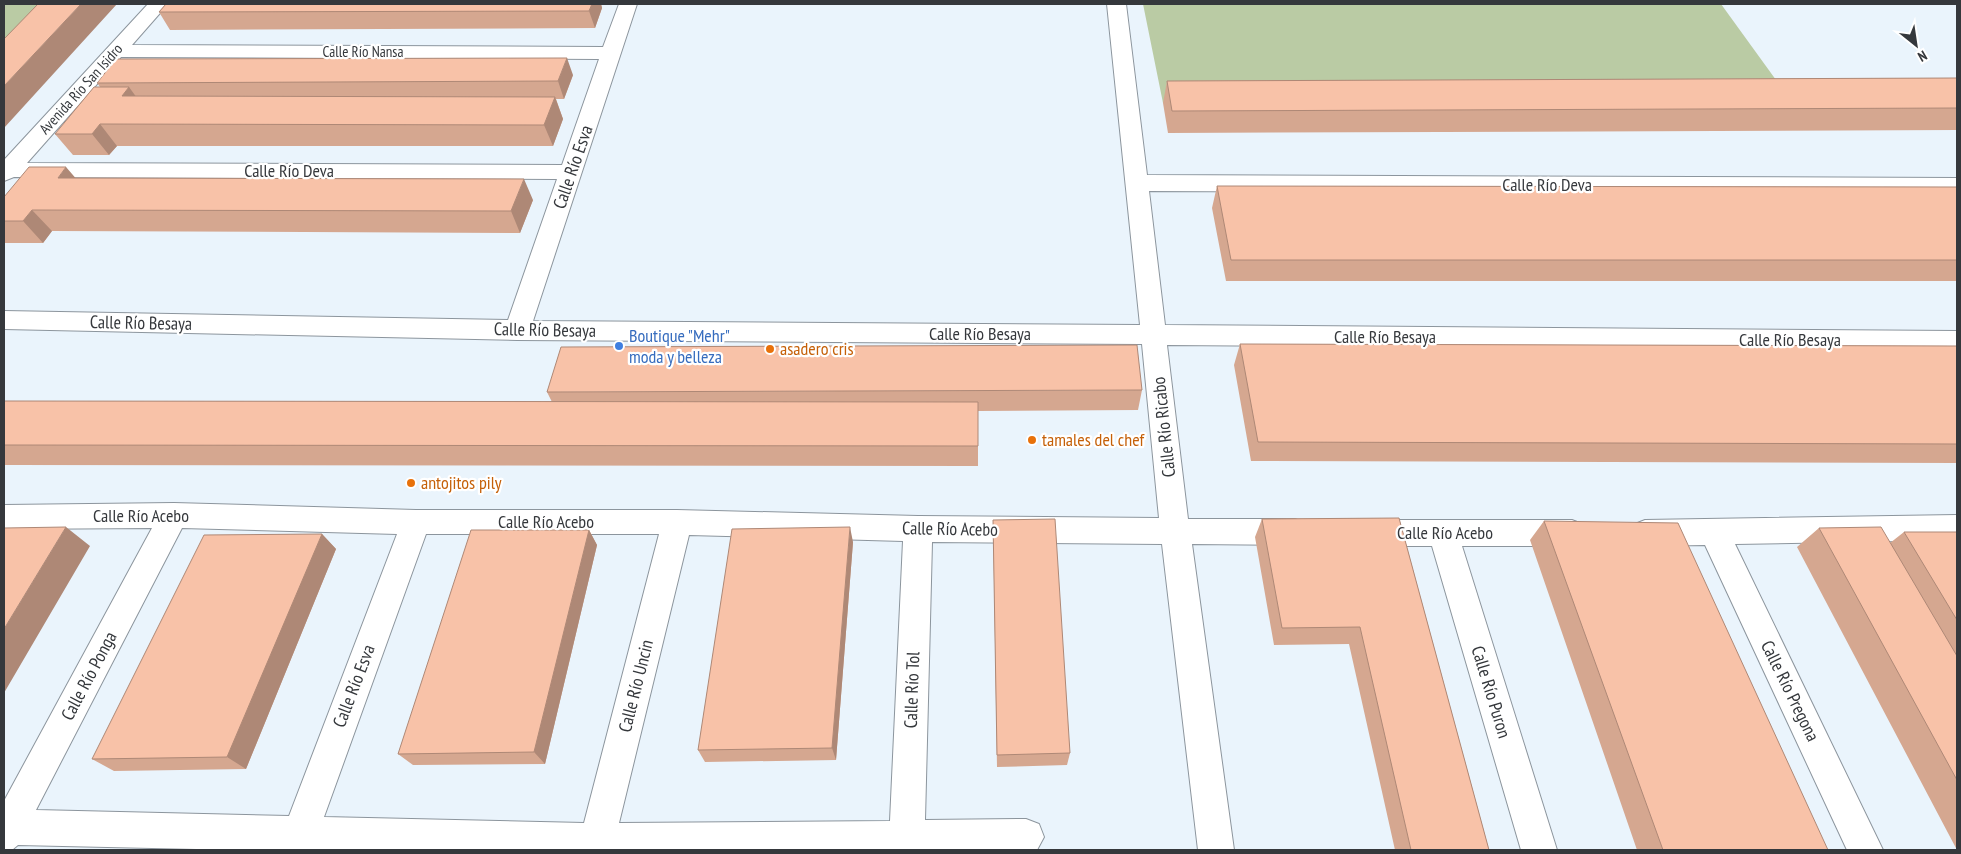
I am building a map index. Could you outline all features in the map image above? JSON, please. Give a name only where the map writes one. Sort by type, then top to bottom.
[{"type":"street","name":"Avenida Río San Isidro","points":[[5,172],[158,4]]},
{"type":"street","name":"Calle Río Esva","points":[[517,330],[628,4]]},
{"type":"street","name":"Calle Río Ricabo","points":[[1117,4],[1175,531],[1216,850]]},
{"type":"street","name":"Calle Río Nansa","points":[[116,51],[611,53]]},
{"type":"street","name":"Calle Río Deva","points":[[5,172],[572,172]]},
{"type":"street","name":"Calle Río Deva","points":[[1136,183],[1957,186]]},
{"type":"street","name":"Calle Río Besaya","points":[[4,320],[517,330],[1957,341]]},
{"type":"street","name":"Calle Río Acebo","points":[[4,516],[174,515],[416,522],[676,522],[918,529],[1443,533],[1714,532],[1957,527]]},
{"type":"street","name":"Calle Río Ponga","points":[[5,830],[174,515]]},
{"type":"street","name":"Calle Río Esva","points":[[296,842],[416,522]]},
{"type":"street","name":"Calle Río Uncin","points":[[596,846],[676,522]]},
{"type":"street","name":"Calle Río Tol","points":[[906,844],[918,529]]},
{"type":"street","name":"Calle Río Pregona","points":[[1714,532],[1866,850]]},
{"type":"street","name":"Calle Río Puron","points":[[1443,533],[1539,850]]},
{"type":"street","points":[[5,830],[296,842],[596,846],[906,844],[1026,837]]},
{"type":"green space","points":[[4,4],[40,4],[4,40]]},
{"type":"green space","points":[[1143,4],[1721,4],[1792,102],[1163,103]]},
{"type":"building","points":[[38,4],[81,4],[4,86],[4,39]]},
{"type":"building","points":[[166,4],[592,4],[589,11],[159,12]]},
{"type":"building","points":[[567,58],[558,81],[97,83],[116,59]]},
{"type":"building","points":[[1957,78],[1957,108],[1172,111],[1167,81]]},
{"type":"building","points":[[94,87],[129,87],[122,96],[555,97],[544,125],[100,124],[92,134],[55,134]]},
{"type":"building","points":[[29,167],[66,167],[58,178],[524,179],[511,211],[32,210],[23,221],[4,221],[4,197]]},
{"type":"building","points":[[1217,186],[1957,187],[1957,260],[1231,260]]},
{"type":"building","points":[[1240,344],[1957,346],[1957,444],[1258,442]]},
{"type":"building","points":[[1137,345],[1142,390],[547,392],[561,347]]},
{"type":"building","points":[[4,401],[978,402],[978,446],[4,445]]},
{"type":"building","points":[[1399,518],[1489,850],[1411,850],[1360,627],[1282,628],[1262,519]]},
{"type":"building","points":[[1055,519],[1070,753],[997,755],[993,520]]},
{"type":"building","points":[[1544,521],[1678,523],[1828,850],[1663,850]]},
{"type":"building","points":[[66,527],[4,629],[4,528]]},
{"type":"building","points":[[850,527],[832,748],[698,750],[732,529]]},
{"type":"building","points":[[1881,527],[1957,656],[1957,780],[1819,528]]},
{"type":"building","points":[[471,530],[589,530],[534,752],[398,754]]},
{"type":"building","points":[[1904,532],[1957,532],[1957,620]]},
{"type":"building","points":[[322,534],[227,757],[92,759],[204,535]]},
{"type":"place","name":"Boutique \"Mehr\" moda y belleza","points":[[619,346]]},
{"type":"place","name":"asadero cris","points":[[770,349]]},
{"type":"place","name":"tamales del chef","points":[[1032,440]]},
{"type":"place","name":"antojitos pily","points":[[411,483]]}]
